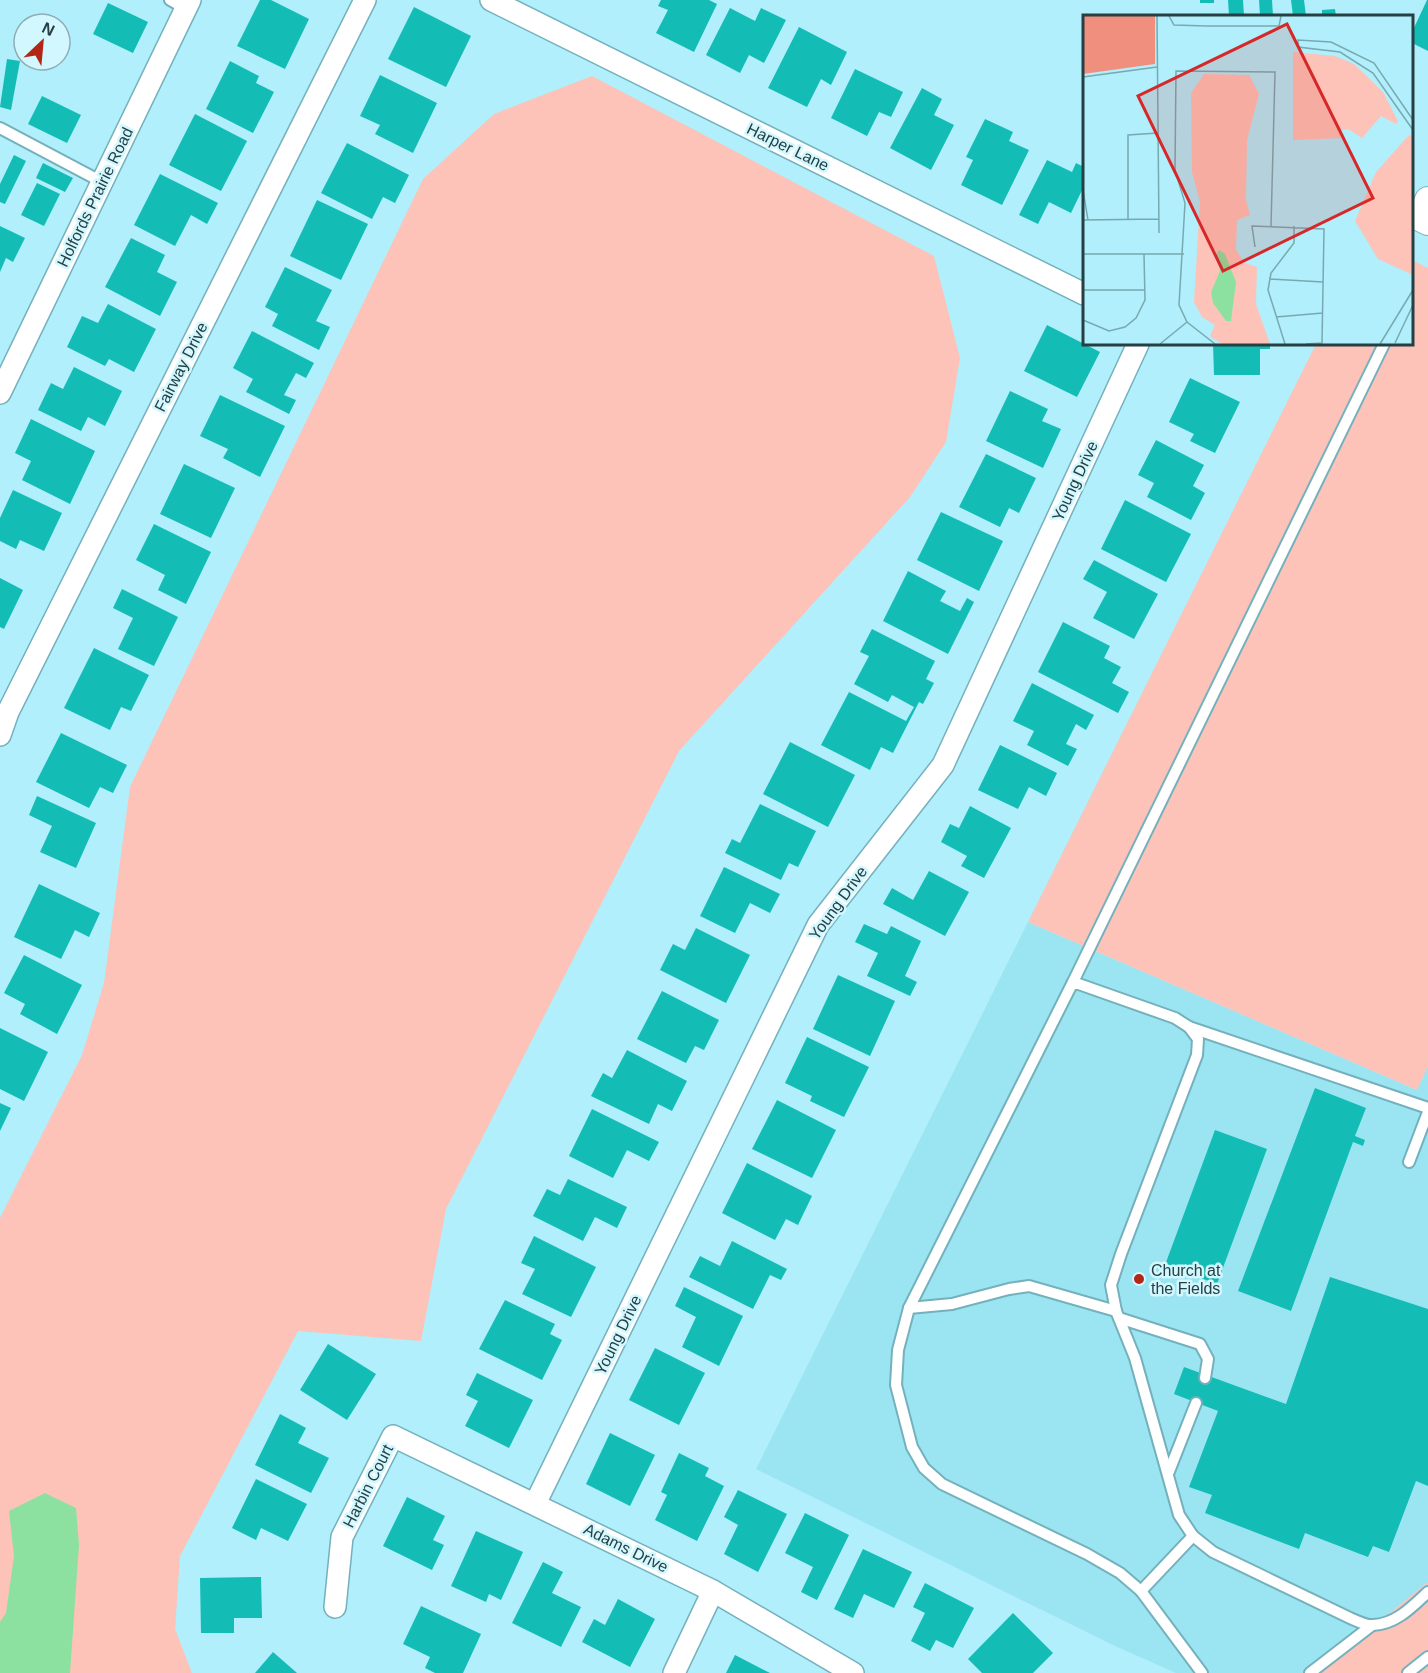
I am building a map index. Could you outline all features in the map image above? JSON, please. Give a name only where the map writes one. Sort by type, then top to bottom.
[{"type":"street","name":"Fairway Drive","points":[[0,735],[14,701],[365,0]]},
{"type":"street","name":"Harper Lane","points":[[490,0],[1083,294]]},
{"type":"street","name":"Holfords Prairie Road","points":[[0,393],[8,357],[102,183],[182,3]]},
{"type":"street","name":"Young Drive","points":[[535,1504],[818,925],[943,765],[1138,345]]},
{"type":"street","name":"Adams Drive","points":[[393,1436],[713,1591],[853,1673]]},
{"type":"street","name":"Harbin Court","points":[[335,1606],[342,1537],[393,1436]]},
{"type":"street","points":[[674,1673],[713,1591]]},
{"type":"lane","points":[[0,128],[102,183]]},
{"type":"lane","points":[[1202,1673],[1141,1591],[1120,1573],[1087,1554],[942,1484],[924,1468],[912,1447],[896,1385],[898,1350],[909,1308],[1073,982],[1384,345]]},
{"type":"lane","points":[[1073,982],[1175,1018],[1189,1027],[1428,1110],[1409,1162]]},
{"type":"lane","points":[[1189,1027],[1198,1039],[1197,1054],[1114,1274],[1111,1285],[1117,1315],[1135,1358],[1179,1515],[1193,1536],[1213,1552],[1371,1626]]},
{"type":"lane","points":[[909,1308],[952,1304],[1029,1286],[1200,1344],[1208,1359],[1205,1378]]},
{"type":"lane","points":[[1168,1474],[1196,1403]]},
{"type":"lane","points":[[1141,1591],[1193,1536]]},
{"type":"lane","points":[[1310,1673],[1371,1626],[1393,1621],[1428,1592]]},
{"type":"lane","points":[[1408,1673],[1428,1657]]},
{"type":"shaded area","points":[[592,76],[934,256],[960,358],[946,442],[910,497],[679,751],[446,1209],[421,1341],[298,1331],[180,1556],[175,1629],[192,1673],[0,1673],[0,1218],[82,1055],[104,983],[130,787],[423,179],[494,114]]},
{"type":"shaded area","points":[[1413,260],[1428,268],[1428,1066],[1417,1090],[1028,922],[1316,345],[1413,345]]},
{"type":"shaded area","name":"Church at the Fields","points":[[1028,922],[1417,1090],[1428,1066],[1428,1582],[1316,1673],[1176,1673],[1115,1646],[756,1469]]},
{"type":"shaded area","points":[[45,1493],[76,1508],[79,1545],[70,1673],[0,1673],[0,1622],[6,1613],[14,1556],[9,1511]]},
{"type":"shaded area","points":[[1428,1582],[1428,1673],[1316,1673]]},
{"type":"building","points":[[260,0],[271,0],[309,19],[285,69],[237,46]]},
{"type":"building","points":[[661,0],[709,0],[717,4],[694,52],[656,33],[668,10],[658,6]]},
{"type":"building","points":[[1200,0],[1214,0],[1214,3],[1200,3]]},
{"type":"building","points":[[1228,0],[1243,0],[1244,15],[1229,15]]},
{"type":"building","points":[[1259,0],[1272,0],[1273,15],[1260,15]]},
{"type":"building","points":[[1291,0],[1304,0],[1306,15],[1293,15]]},
{"type":"building","points":[[1428,0],[1428,51],[1413,44],[1413,30]]},
{"type":"building","points":[[108,3],[148,22],[133,53],[93,34]]},
{"type":"building","points":[[414,7],[471,36],[446,87],[388,59]]},
{"type":"building","points":[[730,8],[755,21],[761,8],[786,20],[764,63],[749,55],[740,73],[706,55]]},
{"type":"building","points":[[1335,9],[1336,15],[1322,15],[1322,10]]},
{"type":"building","points":[[799,27],[847,52],[831,85],[821,79],[807,107],[768,88]]},
{"type":"building","points":[[7,59],[12,60],[12,72],[18,72],[11,110],[0,107]]},
{"type":"building","points":[[230,61],[259,76],[256,83],[274,92],[253,133],[206,109]]},
{"type":"building","points":[[855,69],[903,92],[891,117],[879,112],[867,136],[831,118]]},
{"type":"building","points":[[380,75],[437,103],[413,153],[375,134],[380,125],[360,116]]},
{"type":"building","points":[[922,88],[942,99],[934,115],[954,125],[931,170],[890,148]]},
{"type":"building","points":[[42,96],[81,115],[67,143],[28,124]]},
{"type":"building","points":[[195,114],[247,141],[221,191],[169,165]]},
{"type":"building","points":[[985,119],[1013,132],[1009,141],[1029,150],[1002,205],[961,185],[973,160],[966,157]]},
{"type":"building","points":[[347,143],[409,175],[395,203],[383,197],[372,219],[321,193]]},
{"type":"building","points":[[14,155],[26,161],[5,204],[0,202],[0,184]]},
{"type":"building","points":[[1047,160],[1072,172],[1076,163],[1083,166],[1083,188],[1071,213],[1049,202],[1038,224],[1019,215]]},
{"type":"building","points":[[43,163],[73,178],[65,192],[36,178]]},
{"type":"building","points":[[160,174],[218,203],[207,224],[191,215],[175,246],[134,225]]},
{"type":"building","points":[[37,183],[60,194],[44,226],[21,215]]},
{"type":"building","points":[[317,200],[368,224],[341,280],[290,256]]},
{"type":"building","points":[[0,226],[25,238],[13,262],[6,258],[0,272]]},
{"type":"building","points":[[131,238],[165,255],[157,272],[177,282],[160,316],[105,287]]},
{"type":"building","points":[[285,267],[332,290],[316,321],[330,327],[319,350],[272,326],[278,314],[265,307]]},
{"type":"building","points":[[108,304],[156,329],[134,372],[109,359],[105,366],[67,347],[82,316],[98,323]]},
{"type":"building","points":[[1047,325],[1100,352],[1077,397],[1024,371]]},
{"type":"building","points":[[252,331],[314,363],[306,378],[296,373],[284,395],[296,400],[289,414],[246,392],[253,379],[233,368]]},
{"type":"building","points":[[1213,345],[1270,345],[1270,349],[1260,349],[1260,375],[1214,375]]},
{"type":"building","points":[[74,367],[122,391],[105,426],[88,417],[81,431],[38,410],[51,383],[63,389]]},
{"type":"building","points":[[1190,378],[1240,402],[1215,453],[1190,441],[1194,434],[1169,422]]},
{"type":"building","points":[[1010,391],[1048,409],[1042,421],[1061,429],[1043,468],[986,441]]},
{"type":"building","points":[[220,395],[285,426],[260,477],[223,458],[228,449],[200,436]]},
{"type":"building","points":[[31,419],[95,451],[70,504],[22,480],[31,461],[15,453]]},
{"type":"building","points":[[1156,440],[1204,465],[1193,486],[1205,493],[1191,520],[1147,497],[1154,483],[1138,475]]},
{"type":"building","points":[[986,454],[1036,478],[1019,513],[1009,508],[1000,527],[959,507]]},
{"type":"building","points":[[184,464],[235,488],[211,538],[160,514]]},
{"type":"building","points":[[13,490],[62,513],[44,551],[20,540],[16,549],[0,541],[0,518]]},
{"type":"building","points":[[1125,500],[1191,534],[1166,582],[1101,549]]},
{"type":"building","points":[[941,512],[1003,541],[979,591],[917,560]]},
{"type":"building","points":[[154,524],[211,552],[186,604],[158,590],[165,575],[136,560]]},
{"type":"building","points":[[1094,560],[1158,594],[1134,639],[1093,618],[1107,592],[1083,579]]},
{"type":"building","points":[[908,571],[946,591],[940,601],[960,611],[967,598],[974,602],[948,654],[883,621]]},
{"type":"building","points":[[0,578],[23,590],[4,629],[0,627]]},
{"type":"building","points":[[122,589],[178,617],[154,666],[118,649],[133,618],[113,608]]},
{"type":"building","points":[[1063,622],[1110,646],[1104,658],[1121,667],[1112,683],[1129,692],[1118,713],[1038,672]]},
{"type":"building","points":[[872,629],[935,661],[926,679],[934,683],[923,704],[919,702],[893,753],[881,747],[870,770],[821,745],[849,692],[906,721],[914,707],[892,695],[888,702],[854,684],[869,656],[860,652]]},
{"type":"building","points":[[94,648],[149,675],[131,711],[121,707],[110,730],[64,708]]},
{"type":"building","points":[[1032,683],[1094,715],[1086,730],[1076,724],[1066,744],[1077,749],[1068,766],[1027,745],[1034,731],[1013,721]]},
{"type":"building","points":[[61,733],[127,765],[113,793],[100,787],[89,808],[36,782]]},
{"type":"building","points":[[790,742],[855,775],[828,827],[763,794]]},
{"type":"building","points":[[1000,745],[1057,773],[1046,796],[1029,787],[1018,809],[978,790]]},
{"type":"building","points":[[37,796],[96,823],[76,868],[40,852],[52,826],[29,815]]},
{"type":"building","points":[[760,804],[816,831],[798,867],[789,863],[781,880],[725,853],[732,839],[740,843]]},
{"type":"building","points":[[970,806],[1011,828],[984,878],[961,866],[967,856],[941,842],[950,824],[959,828]]},
{"type":"building","points":[[724,867],[780,894],[770,913],[750,903],[735,933],[700,916]]},
{"type":"building","points":[[929,871],[969,892],[945,936],[883,904],[892,888],[913,900]]},
{"type":"building","points":[[39,884],[100,913],[89,937],[75,930],[61,959],[14,937]]},
{"type":"building","points":[[864,924],[887,934],[891,926],[921,941],[905,976],[917,982],[910,996],[867,976],[878,953],[855,942]]},
{"type":"building","points":[[696,928],[750,955],[726,1003],[660,970],[673,944],[685,950]]},
{"type":"building","points":[[24,955],[82,985],[57,1034],[20,1014],[25,1004],[4,993]]},
{"type":"building","points":[[838,975],[895,1001],[870,1056],[813,1029]]},
{"type":"building","points":[[662,991],[719,1020],[704,1050],[695,1046],[686,1063],[637,1039]]},
{"type":"building","points":[[0,1028],[48,1052],[24,1101],[0,1089]]},
{"type":"building","points":[[807,1037],[869,1067],[844,1117],[810,1101],[812,1096],[785,1083]]},
{"type":"building","points":[[627,1050],[687,1081],[672,1111],[658,1104],[649,1124],[591,1096],[603,1073],[612,1078]]},
{"type":"building","points":[[1315,1088],[1366,1108],[1355,1136],[1365,1140],[1363,1146],[1353,1142],[1291,1311],[1238,1291]]},
{"type":"building","points":[[777,1100],[836,1130],[812,1178],[752,1149]]},
{"type":"building","points":[[0,1103],[11,1108],[0,1131]]},
{"type":"building","points":[[592,1109],[659,1142],[649,1161],[627,1150],[613,1178],[569,1156]]},
{"type":"building","points":[[1215,1130],[1267,1149],[1217,1284],[1165,1265]]},
{"type":"building","points":[[747,1163],[812,1196],[798,1225],[786,1219],[775,1240],[722,1213]]},
{"type":"building","points":[[568,1179],[627,1207],[617,1228],[595,1217],[583,1241],[533,1216],[547,1189],[560,1195]]},
{"type":"building","points":[[534,1236],[596,1267],[571,1317],[522,1294],[535,1269],[521,1263]]},
{"type":"building","points":[[732,1241],[787,1269],[781,1280],[770,1275],[753,1309],[689,1277],[700,1256],[720,1266]]},
{"type":"building","points":[[1330,1277],[1428,1309],[1428,1486],[1416,1481],[1389,1552],[1373,1546],[1368,1557],[1305,1533],[1299,1549],[1205,1513],[1212,1495],[1189,1487],[1218,1411],[1174,1394],[1184,1367],[1286,1404]]},
{"type":"building","points":[[684,1287],[743,1316],[719,1366],[682,1347],[696,1317],[675,1306]]},
{"type":"building","points":[[505,1300],[555,1324],[550,1334],[562,1340],[542,1380],[479,1349]]},
{"type":"building","points":[[328,1344],[376,1374],[347,1420],[300,1390]]},
{"type":"building","points":[[655,1348],[705,1373],[679,1425],[629,1400]]},
{"type":"building","points":[[477,1373],[533,1400],[509,1448],[465,1426],[478,1401],[466,1395]]},
{"type":"building","points":[[280,1414],[306,1428],[298,1443],[329,1458],[311,1493],[255,1465]]},
{"type":"building","points":[[610,1433],[655,1455],[630,1506],[586,1484]]},
{"type":"building","points":[[679,1453],[709,1468],[705,1476],[724,1486],[697,1541],[655,1520],[667,1495],[661,1492]]},
{"type":"building","points":[[256,1479],[307,1504],[288,1541],[261,1528],[256,1540],[232,1528]]},
{"type":"building","points":[[738,1490],[787,1514],[758,1572],[724,1554],[738,1525],[724,1517]]},
{"type":"building","points":[[407,1497],[445,1516],[433,1540],[444,1545],[432,1570],[383,1546]]},
{"type":"building","points":[[805,1513],[849,1535],[817,1600],[801,1592],[813,1567],[785,1553]]},
{"type":"building","points":[[476,1531],[523,1552],[501,1600],[489,1594],[486,1602],[451,1586]]},
{"type":"building","points":[[863,1549],[912,1572],[894,1608],[864,1594],[853,1618],[834,1609]]},
{"type":"building","points":[[543,1562],[563,1572],[552,1593],[581,1607],[561,1647],[512,1623]]},
{"type":"building","points":[[261,1577],[262,1618],[234,1618],[234,1633],[201,1633],[200,1578]]},
{"type":"building","points":[[925,1583],[974,1608],[953,1648],[936,1640],[930,1651],[911,1641],[925,1613],[913,1607]]},
{"type":"building","points":[[618,1599],[655,1619],[630,1667],[582,1642],[594,1619],[605,1625]]},
{"type":"building","points":[[421,1606],[481,1634],[463,1673],[435,1673],[425,1668],[430,1657],[403,1644]]},
{"type":"building","points":[[1013,1613],[1053,1653],[1033,1673],[982,1673],[968,1659]]},
{"type":"building","points":[[273,1652],[297,1673],[255,1673]]},
{"type":"building","points":[[735,1655],[770,1673],[726,1673]]},
{"type":"place","name":"Church at the Fields","points":[[1139,1279]]}]
